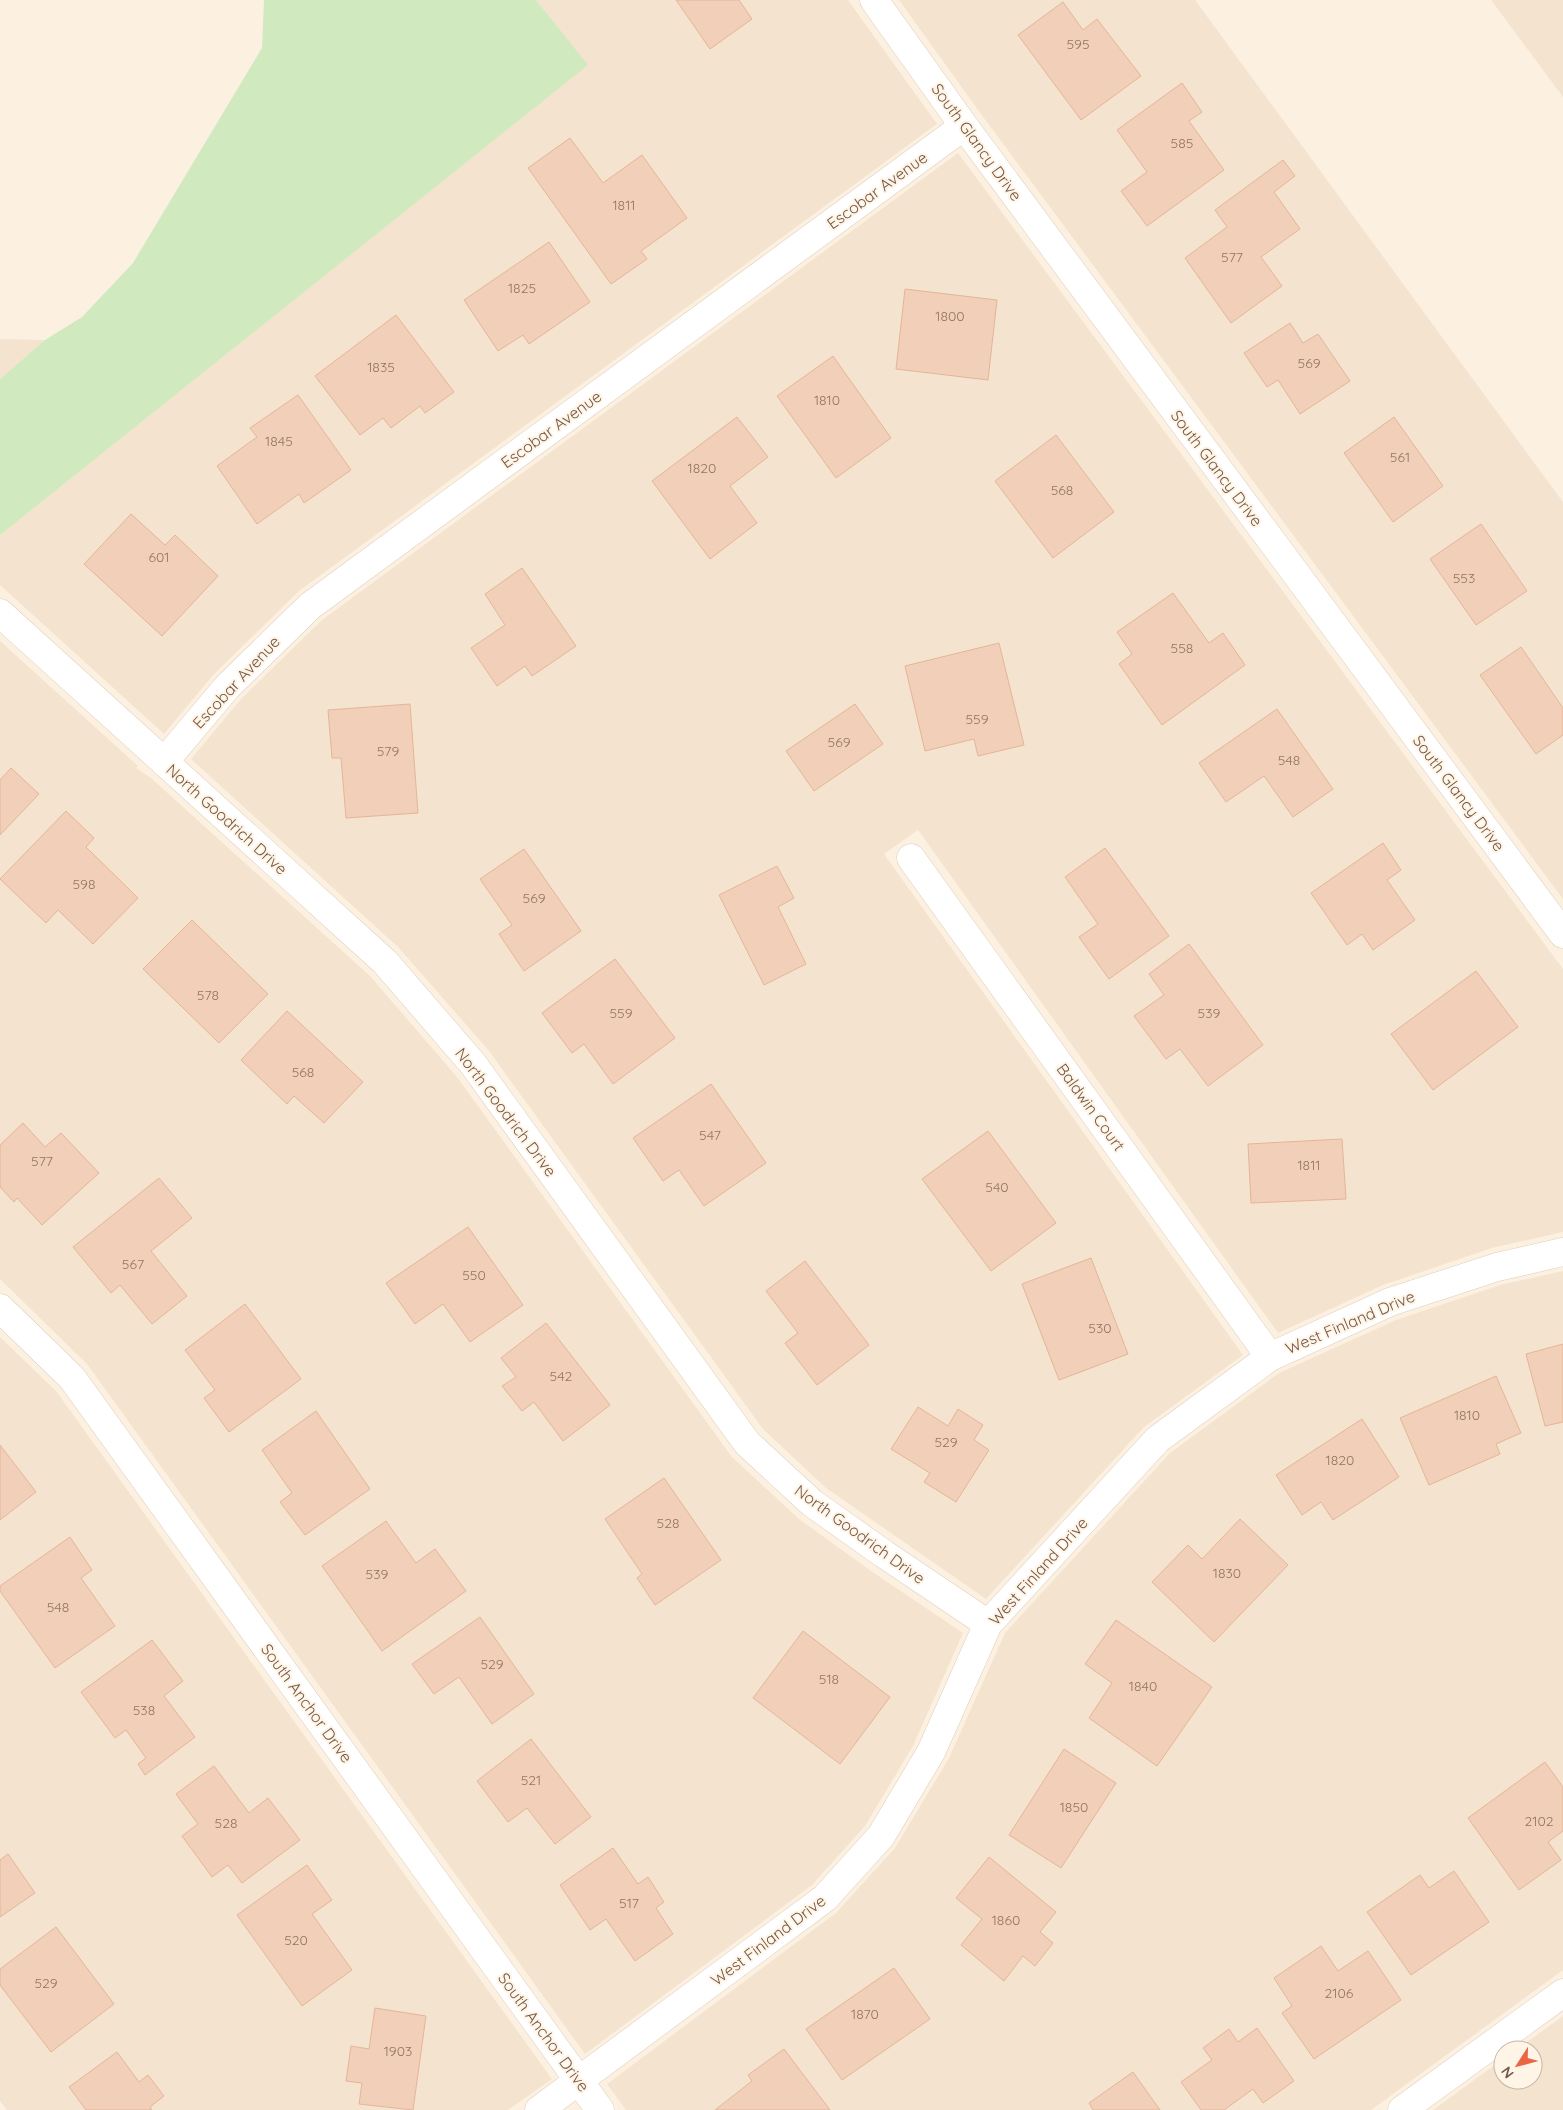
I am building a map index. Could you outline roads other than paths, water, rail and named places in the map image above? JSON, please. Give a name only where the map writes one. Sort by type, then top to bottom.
[{"type":"street","name":"South Glancy Drive","points":[[874,0],[964,126],[1563,934]]},
{"type":"street","name":"Escobar Avenue","points":[[164,762],[227,687],[310,606],[964,126]]},
{"type":"street","name":"North Goodrich Drive","points":[[0,613],[384,962],[473,1064],[747,1443],[812,1503],[988,1624]]},
{"type":"street","name":"Baldwin Court","points":[[911,858],[1270,1357]]},
{"type":"street","name":"West Finland Drive","points":[[539,2110],[825,1898],[881,1836],[931,1752],[988,1624],[1158,1439],[1270,1357],[1390,1302],[1497,1267],[1563,1252]]},
{"type":"street","name":"South Anchor Drive","points":[[0,1308],[72,1378],[600,2110]]},
{"type":"street","points":[[1402,2110],[1563,1993]]}]
